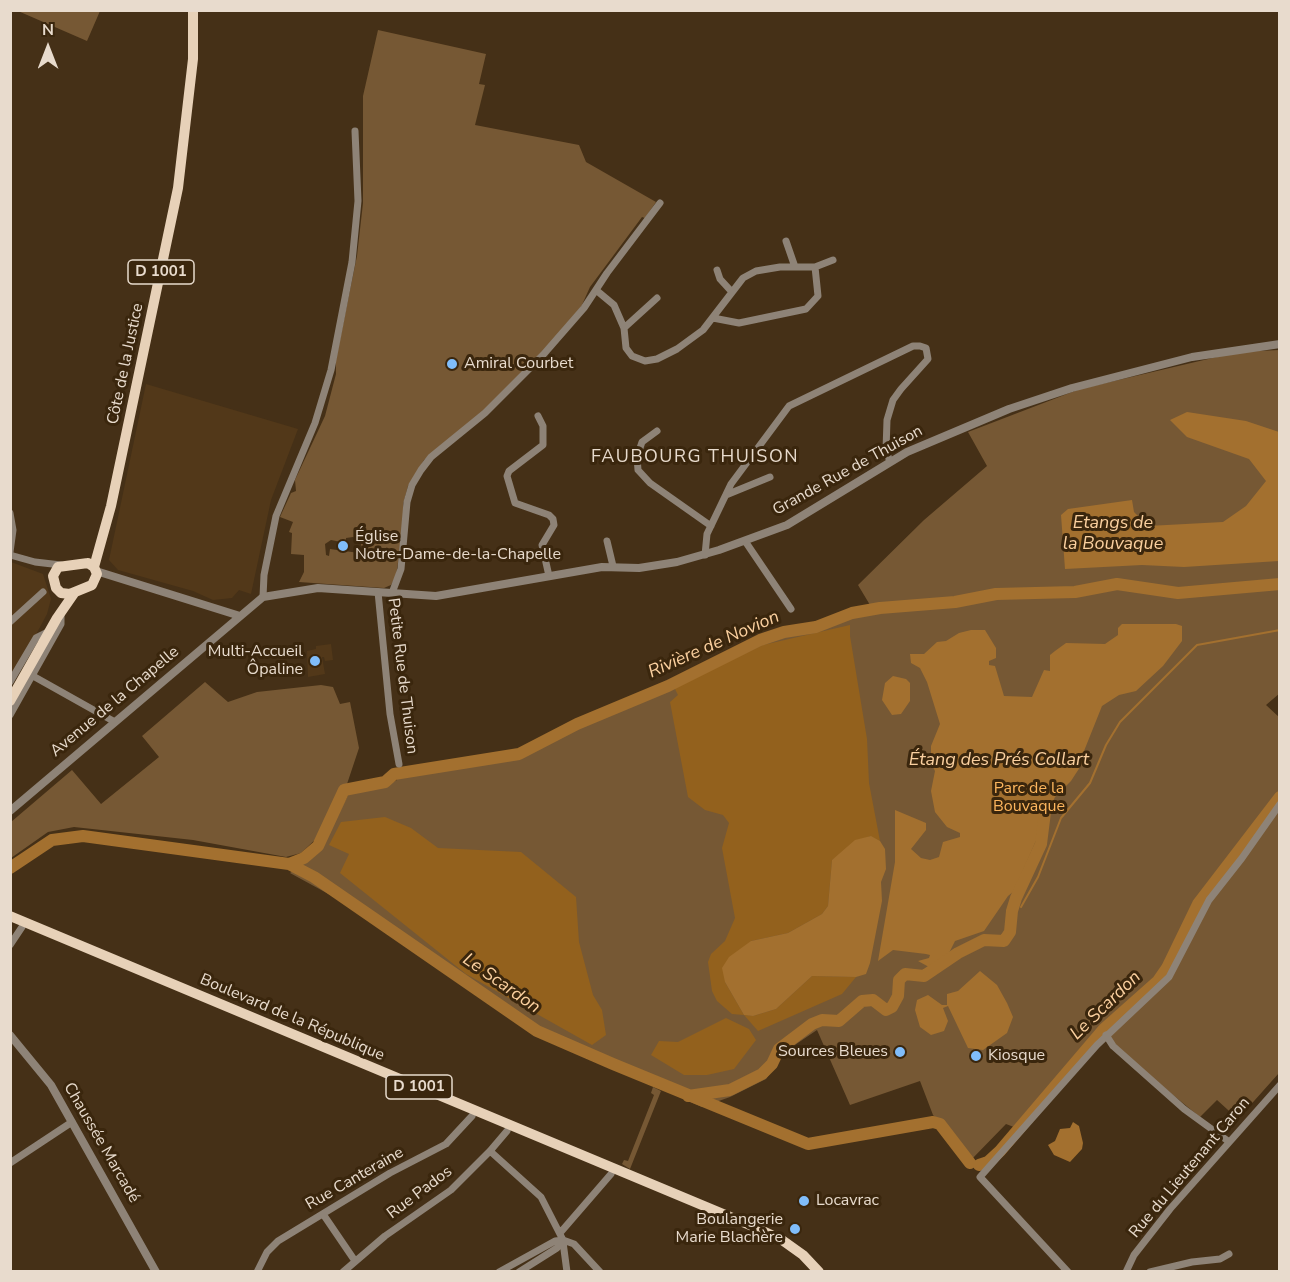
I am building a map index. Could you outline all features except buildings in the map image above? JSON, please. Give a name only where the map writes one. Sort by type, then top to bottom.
[{"type":"main road","name":"Côte de la Justice","points":[[91,567],[111,506],[180,178],[193,59],[193,10]]},
{"type":"main road","points":[[59,592],[75,592],[94,583],[91,567],[61,565],[53,578],[59,592],[59,616]]},
{"type":"main road","points":[[10,701],[75,592]]},
{"type":"main road","name":"Boulevard de la République","points":[[10,916],[752,1226],[794,1248],[819,1272]]},
{"type":"main road","name":"Boulevard de la République","points":[[10,922],[766,1239],[786,1250],[811,1272]]},
{"type":"street","points":[[91,567],[114,579],[240,616],[263,597],[265,566],[276,516],[315,423],[331,370],[352,262],[358,201],[355,130]]},
{"type":"street","points":[[392,593],[401,569],[407,502],[412,485],[421,470],[431,457],[485,413],[518,382],[585,308],[660,203]]},
{"type":"street","points":[[786,241],[795,267]]},
{"type":"street","points":[[596,290],[614,306],[624,328],[626,348],[632,356],[645,361],[657,359],[677,349],[703,330],[731,291],[743,278],[756,271],[815,267],[833,260]]},
{"type":"street","points":[[713,318],[739,323],[806,309],[818,296],[815,267]]},
{"type":"street","points":[[717,270],[720,279],[731,291]]},
{"type":"street","points":[[624,328],[657,298]]},
{"type":"street","name":"Grande Rue de Thuison","points":[[263,597],[318,588],[436,596],[613,566],[639,568],[666,564],[705,555],[745,541],[816,510],[890,462],[972,423],[1072,388],[1192,357],[1280,344]]},
{"type":"street","points":[[705,555],[705,542],[731,484],[789,406],[913,346],[920,346],[926,348],[928,359],[893,400],[887,420],[886,450],[890,462]]},
{"type":"street","points":[[538,416],[543,426],[543,445],[508,471],[507,476],[515,503],[549,515],[553,519],[554,525],[542,545],[549,576]]},
{"type":"street","points":[[657,432],[642,442],[637,457],[638,470],[650,483],[711,526]]},
{"type":"street","points":[[726,495],[770,477]]},
{"type":"street","points":[[10,513],[13,530],[10,554],[34,562],[61,565]]},
{"type":"street","points":[[608,541],[613,566]]},
{"type":"street","points":[[745,541],[791,609]]},
{"type":"street","points":[[34,562],[53,578]]},
{"type":"street","points":[[94,583],[114,579]]},
{"type":"street","points":[[10,622],[43,592]]},
{"type":"street","name":"Petite Rue de Thuison","points":[[378,592],[390,714],[399,764]]},
{"type":"street","points":[[10,715],[61,624],[59,616]]},
{"type":"street","name":"Avenue de la Chapelle","points":[[10,811],[240,616]]},
{"type":"street","points":[[10,682],[36,638],[50,631]]},
{"type":"street","points":[[33,676],[115,722]]},
{"type":"street","points":[[1068,1272],[980,1177],[1106,1035],[1169,977],[1209,900],[1280,804]]},
{"type":"street","points":[[10,945],[22,927]]},
{"type":"street","name":"Chaussée Marcadé","points":[[10,1035],[45,1076],[156,1272]]},
{"type":"street","points":[[1106,1035],[1113,1046],[1157,1085],[1228,1142]]},
{"type":"street","name":"Rue du Lieutenant Caron","points":[[1126,1272],[1134,1255],[1170,1209],[1280,1085]]},
{"type":"street","name":"Rue Canteraine","points":[[257,1272],[274,1244],[390,1173],[446,1144],[472,1116]]},
{"type":"street","points":[[10,1163],[72,1122]]},
{"type":"street","name":"Rue Pados","points":[[343,1272],[451,1190],[507,1131]]},
{"type":"street","points":[[490,1151],[541,1197],[561,1236],[567,1272]]},
{"type":"street","points":[[499,1272],[561,1236],[610,1174]]},
{"type":"street","points":[[323,1214],[355,1261]]},
{"type":"street","points":[[519,1272],[557,1248],[561,1236]]},
{"type":"street","points":[[561,1236],[574,1244],[600,1272]]},
{"type":"street","points":[[1150,1272],[1192,1262],[1220,1259],[1229,1254]]},
{"type":"shaded area","points":[[146,384],[298,429],[271,500],[251,594],[239,590],[232,598],[213,600],[193,591],[118,570],[109,560]]},
{"type":"shaded area","points":[[11,562],[43,574],[51,599],[47,614],[11,681]]},
{"type":"shaded area","points":[[850,625],[867,739],[869,783],[880,841],[870,836],[832,860],[828,906],[822,914],[788,933],[751,941],[725,982],[744,1015],[732,1014],[717,1001],[712,991],[708,962],[711,954],[725,941],[735,918],[722,848],[729,823],[723,815],[705,810],[688,797],[670,702],[678,695],[674,687],[763,645]]},
{"type":"shaded area","name":"Multi-Accueil Ôpaline","points":[[331,644],[333,660],[325,661],[322,657],[325,674],[308,677],[307,651],[316,649],[316,646]]},
{"type":"shaded area","points":[[385,817],[411,828],[438,848],[521,852],[576,897],[579,942],[593,995],[602,1010],[606,1035],[592,1045],[466,974],[340,873],[349,854],[329,845],[341,822]]},
{"type":"shaded area","points":[[812,976],[856,977],[842,994],[758,1031],[744,1015],[753,1016],[776,1009]]},
{"type":"shaded area","points":[[726,1018],[749,1029],[756,1040],[734,1069],[707,1075],[684,1075],[651,1055],[659,1041],[678,1042]]},
{"type":"green space","points":[[18,11],[100,11],[87,41]]},
{"type":"green space","points":[[378,30],[486,54],[479,84],[485,85],[475,125],[579,145],[586,162],[656,202],[645,218],[642,217],[590,287],[581,307],[512,388],[424,460],[408,486],[403,504],[403,529],[396,576],[391,585],[384,588],[299,582],[304,572],[304,555],[291,554],[292,533],[289,532],[293,522],[280,517],[291,493],[296,491],[295,480],[325,416],[336,374],[336,359],[357,256],[363,203],[363,96]],"holes":[[[353,537],[359,540],[362,547],[359,553],[330,549],[329,556],[326,555],[325,544],[331,540],[346,543],[346,538]]]},
{"type":"green space","name":"Parc de la Bouvaque","points":[[1279,350],[1280,693],[1266,705],[1280,718],[1279,1073],[1238,1119],[1217,1100],[1200,1117],[1102,1037],[1019,1129],[1006,1124],[971,1160],[933,1115],[920,1081],[850,1105],[817,1030],[786,1051],[766,1079],[730,1097],[702,1107],[532,1033],[334,897],[290,873],[321,849],[350,791],[385,786],[397,780],[396,771],[518,750],[576,722],[667,684],[759,638],[785,630],[815,625],[870,605],[858,585],[924,520],[987,466],[968,432],[1080,389],[1238,352]]},
{"type":"green space","points":[[205,682],[228,702],[257,692],[321,685],[333,687],[340,704],[350,702],[359,748],[347,784],[335,798],[318,837],[301,853],[286,857],[193,840],[74,827],[48,832],[11,858],[11,822],[72,770],[101,804],[159,757],[142,736]]},
{"type":"green space","points":[[653,1087],[661,1091],[630,1169],[622,1164],[624,1160],[628,1161],[654,1095],[651,1093]]},
{"type":"water","name":"Etangs de la Bouvaque","points":[[1187,412],[1246,421],[1279,432],[1279,561],[1184,567],[1142,565],[1065,569],[1061,515],[1068,509],[1132,500],[1134,512],[1148,526],[1223,522],[1246,506],[1266,481],[1249,459],[1187,437],[1170,420]]},
{"type":"water","name":"Étang des Prés Collart","points":[[1122,624],[1176,624],[1182,626],[1182,641],[1163,666],[1136,691],[1119,695],[1102,706],[1084,751],[1082,764],[1071,781],[1055,797],[1014,891],[984,931],[955,941],[947,957],[929,967],[918,961],[929,958],[930,955],[893,950],[878,961],[895,862],[895,810],[926,823],[926,830],[911,849],[921,858],[930,860],[939,857],[943,842],[960,837],[960,833],[947,827],[935,812],[931,791],[935,771],[931,763],[931,746],[940,724],[927,682],[920,668],[911,663],[910,654],[924,654],[937,642],[946,641],[959,633],[985,630],[996,648],[996,658],[989,661],[989,665],[995,666],[1004,696],[1032,697],[1044,670],[1050,671],[1050,655],[1066,643],[1105,644],[1118,635],[1118,628]]},
{"type":"water","points":[[893,676],[906,679],[910,683],[910,701],[901,714],[892,715],[882,700],[885,683]]},
{"type":"water","points":[[871,836],[880,841],[885,849],[886,869],[881,882],[882,901],[866,974],[856,977],[812,976],[776,1009],[753,1016],[744,1015],[725,982],[722,968],[729,957],[751,941],[788,933],[822,914],[828,906],[832,860],[855,840]]},
{"type":"water","points":[[980,971],[997,985],[1007,1003],[1013,1017],[1007,1033],[983,1050],[968,1048],[948,1006],[943,1008],[948,1021],[944,1031],[931,1035],[920,1027],[915,1010],[917,1000],[928,995],[942,1005],[947,1005],[947,994],[958,991]]},
{"type":"water","points":[[1073,1122],[1079,1126],[1083,1143],[1082,1149],[1070,1162],[1054,1155],[1048,1145],[1055,1141],[1060,1129],[1070,1128]]},
{"type":"waterway","name":"Rivière de Novion","points":[[289,864],[304,858],[318,846],[344,790],[385,782],[394,774],[519,754],[577,724],[668,686],[760,640],[784,632],[816,627],[852,613],[880,608],[955,602],[996,594],[1075,592],[1117,584],[1178,593],[1280,584]]},
{"type":"waterway","points":[[1021,907],[1038,877],[1061,818],[1090,783],[1106,745],[1120,722],[1197,645],[1280,630]]},
{"type":"waterway","name":"Le Scardon","points":[[979,1165],[988,1162],[1000,1151],[1104,1029],[1158,981],[1167,968],[1198,904],[1280,797]]},
{"type":"waterway","points":[[688,1096],[730,1090],[762,1074],[772,1064],[779,1049],[812,1024],[822,1020],[839,1021],[862,1001],[873,1000],[886,1010],[892,1007],[898,996],[899,980],[905,974],[924,976],[958,953],[984,940],[1004,941],[1010,932],[1016,898],[1041,844],[1045,812]]},
{"type":"waterway","name":"Le Scardon","points":[[10,868],[52,840],[83,836],[289,864],[314,877],[537,1031],[808,1144],[933,1122],[940,1124],[970,1163]]},
{"type":"place","name":"Amiral Courbet","points":[[452,364]]},
{"type":"place","name":"Église Notre-Dame-de-la-Chapelle","points":[[343,546]]},
{"type":"place","name":"Multi-Accueil Ôpaline","points":[[315,661]]},
{"type":"place","name":"Sources Bleues","points":[[900,1052]]},
{"type":"place","name":"Kiosque","points":[[976,1056]]},
{"type":"place","name":"Locavrac","points":[[804,1201]]},
{"type":"place","name":"Boulangerie Marie Blachère","points":[[795,1229]]},
{"type":"district","name":"FAUBOURG THUISON","points":[[695,458]]}]
